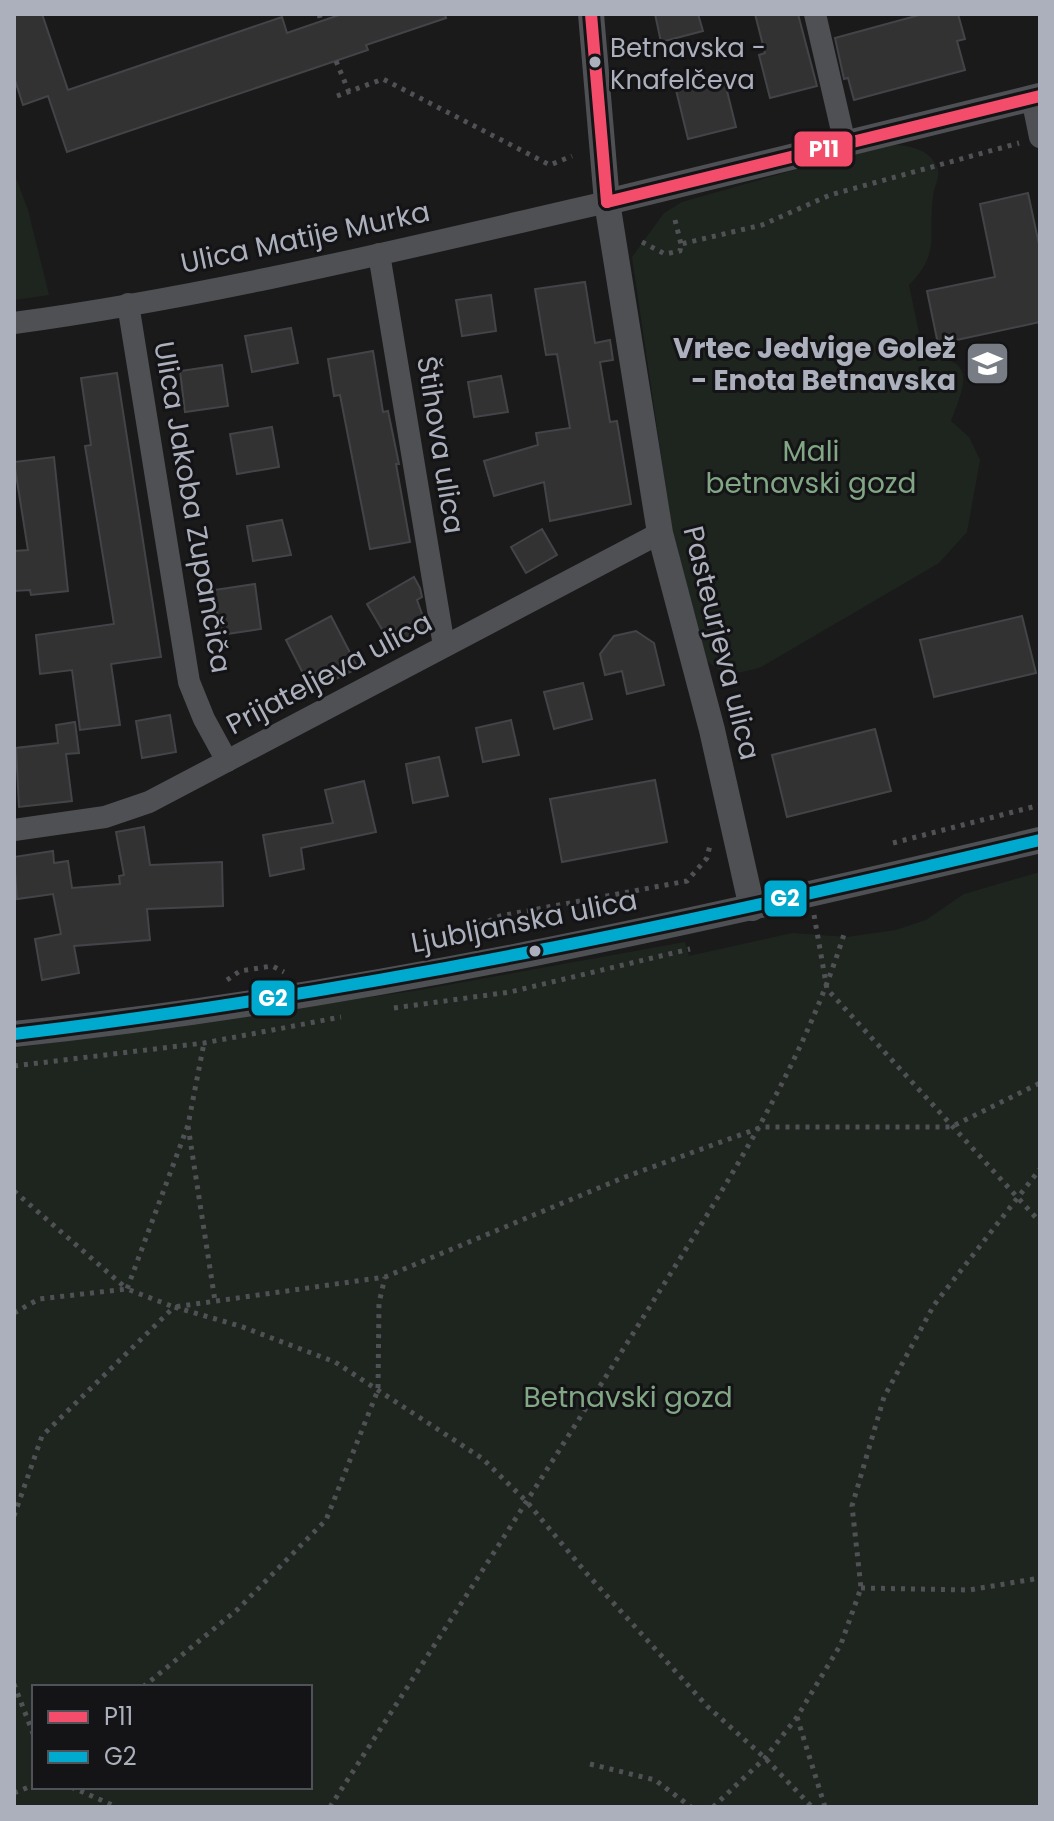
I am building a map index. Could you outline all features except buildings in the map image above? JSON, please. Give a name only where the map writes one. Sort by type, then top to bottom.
[{"type":"street","name":"Pasteurjeva ulica","points":[[591,14],[607,202],[660,533],[712,730],[752,908]]},
{"type":"street","points":[[815,14],[845,144]]},
{"type":"street","points":[[607,202],[1036,97],[1034,139]]},
{"type":"street","name":"Ulica Matije Murka","points":[[14,323],[128,304],[379,254],[607,202]]},
{"type":"street","name":"Štihova ulica","points":[[379,254],[444,646]]},
{"type":"street","name":"Ulica Jakoba Zupančiča","points":[[128,304],[189,682],[227,761]]},
{"type":"street","name":"Prijateljeva ulica","points":[[14,830],[127,811],[660,533]]},
{"type":"street","name":"Ljubljanska ulica","points":[[14,1034],[344,987],[752,908],[1040,840]]},
{"type":"path","points":[[319,14],[321,21]]},
{"type":"path","points":[[336,61],[349,92]]},
{"type":"path","points":[[337,96],[383,79],[550,165],[572,156]]},
{"type":"path","points":[[681,244],[762,225],[830,195],[1034,139]]},
{"type":"path","points":[[642,242],[665,254],[680,251],[675,220]]},
{"type":"path","points":[[893,843],[1040,805]]},
{"type":"path","points":[[430,945],[445,942],[500,916],[687,881],[707,858],[711,837]]},
{"type":"path","points":[[816,924],[827,989],[1040,1222]]},
{"type":"path","points":[[330,1807],[527,1502],[762,1127],[827,989],[845,931]]},
{"type":"path","points":[[240,971],[272,966],[281,973],[296,970]]},
{"type":"path","points":[[127,1289],[188,1125],[204,1043]]},
{"type":"path","points":[[14,1516],[42,1436],[174,1307],[385,1277],[625,1177],[762,1127],[951,1127],[1040,1083]]},
{"type":"path","points":[[188,1125],[215,1301]]},
{"type":"path","points":[[713,1807],[765,1758],[797,1717],[841,1644],[861,1588],[852,1506],[884,1397],[934,1305],[1015,1196],[1040,1169]]},
{"type":"path","points":[[14,1191],[127,1289],[174,1307],[240,1326],[335,1362],[483,1459],[527,1502],[588,1575],[707,1706],[765,1758],[812,1807]]},
{"type":"path","points":[[145,1685],[238,1609],[326,1520],[378,1390],[379,1303],[385,1277]]},
{"type":"path","points":[[14,1313],[39,1299],[127,1289]]},
{"type":"path","points":[[861,1588],[969,1590],[1040,1578]]},
{"type":"path","points":[[14,1684],[32,1731]]},
{"type":"path","points":[[797,1717],[825,1807]]},
{"type":"path","points":[[590,1764],[655,1780],[691,1807]]},
{"type":"path","points":[[76,1789],[117,1807]]},
{"type":"green space","name":"Mali betnavski gozd","points":[[898,145],[924,153],[938,169],[929,253],[926,263],[909,285],[924,357],[953,362],[963,375],[951,421],[969,437],[980,460],[967,532],[939,563],[761,667],[727,672],[707,661],[672,530],[632,257],[664,213],[682,202],[880,146]]},
{"type":"green space","points":[[14,173],[28,210],[49,295],[14,300]]},
{"type":"green space","name":"Betnavski gozd","points":[[1040,872],[1040,1807],[14,1807],[14,1048],[420,990],[685,942],[689,956],[792,933],[847,937],[896,930],[926,920],[964,894]]},
{"type":"transit line","name":"P11","points":[[591,14],[607,202]]},
{"type":"transit line","name":"P11","points":[[607,202],[1040,96]]},
{"type":"transit line","name":"G2","points":[[14,1034],[273,998],[530,952],[785,899],[1040,840]]},
{"type":"place","name":"Betnavska - Knafelčeva","points":[[595,62]]},
{"type":"place","name":"Vrtec Jedvige Golež - Enota Betnavska","points":[[987,364]]}]
